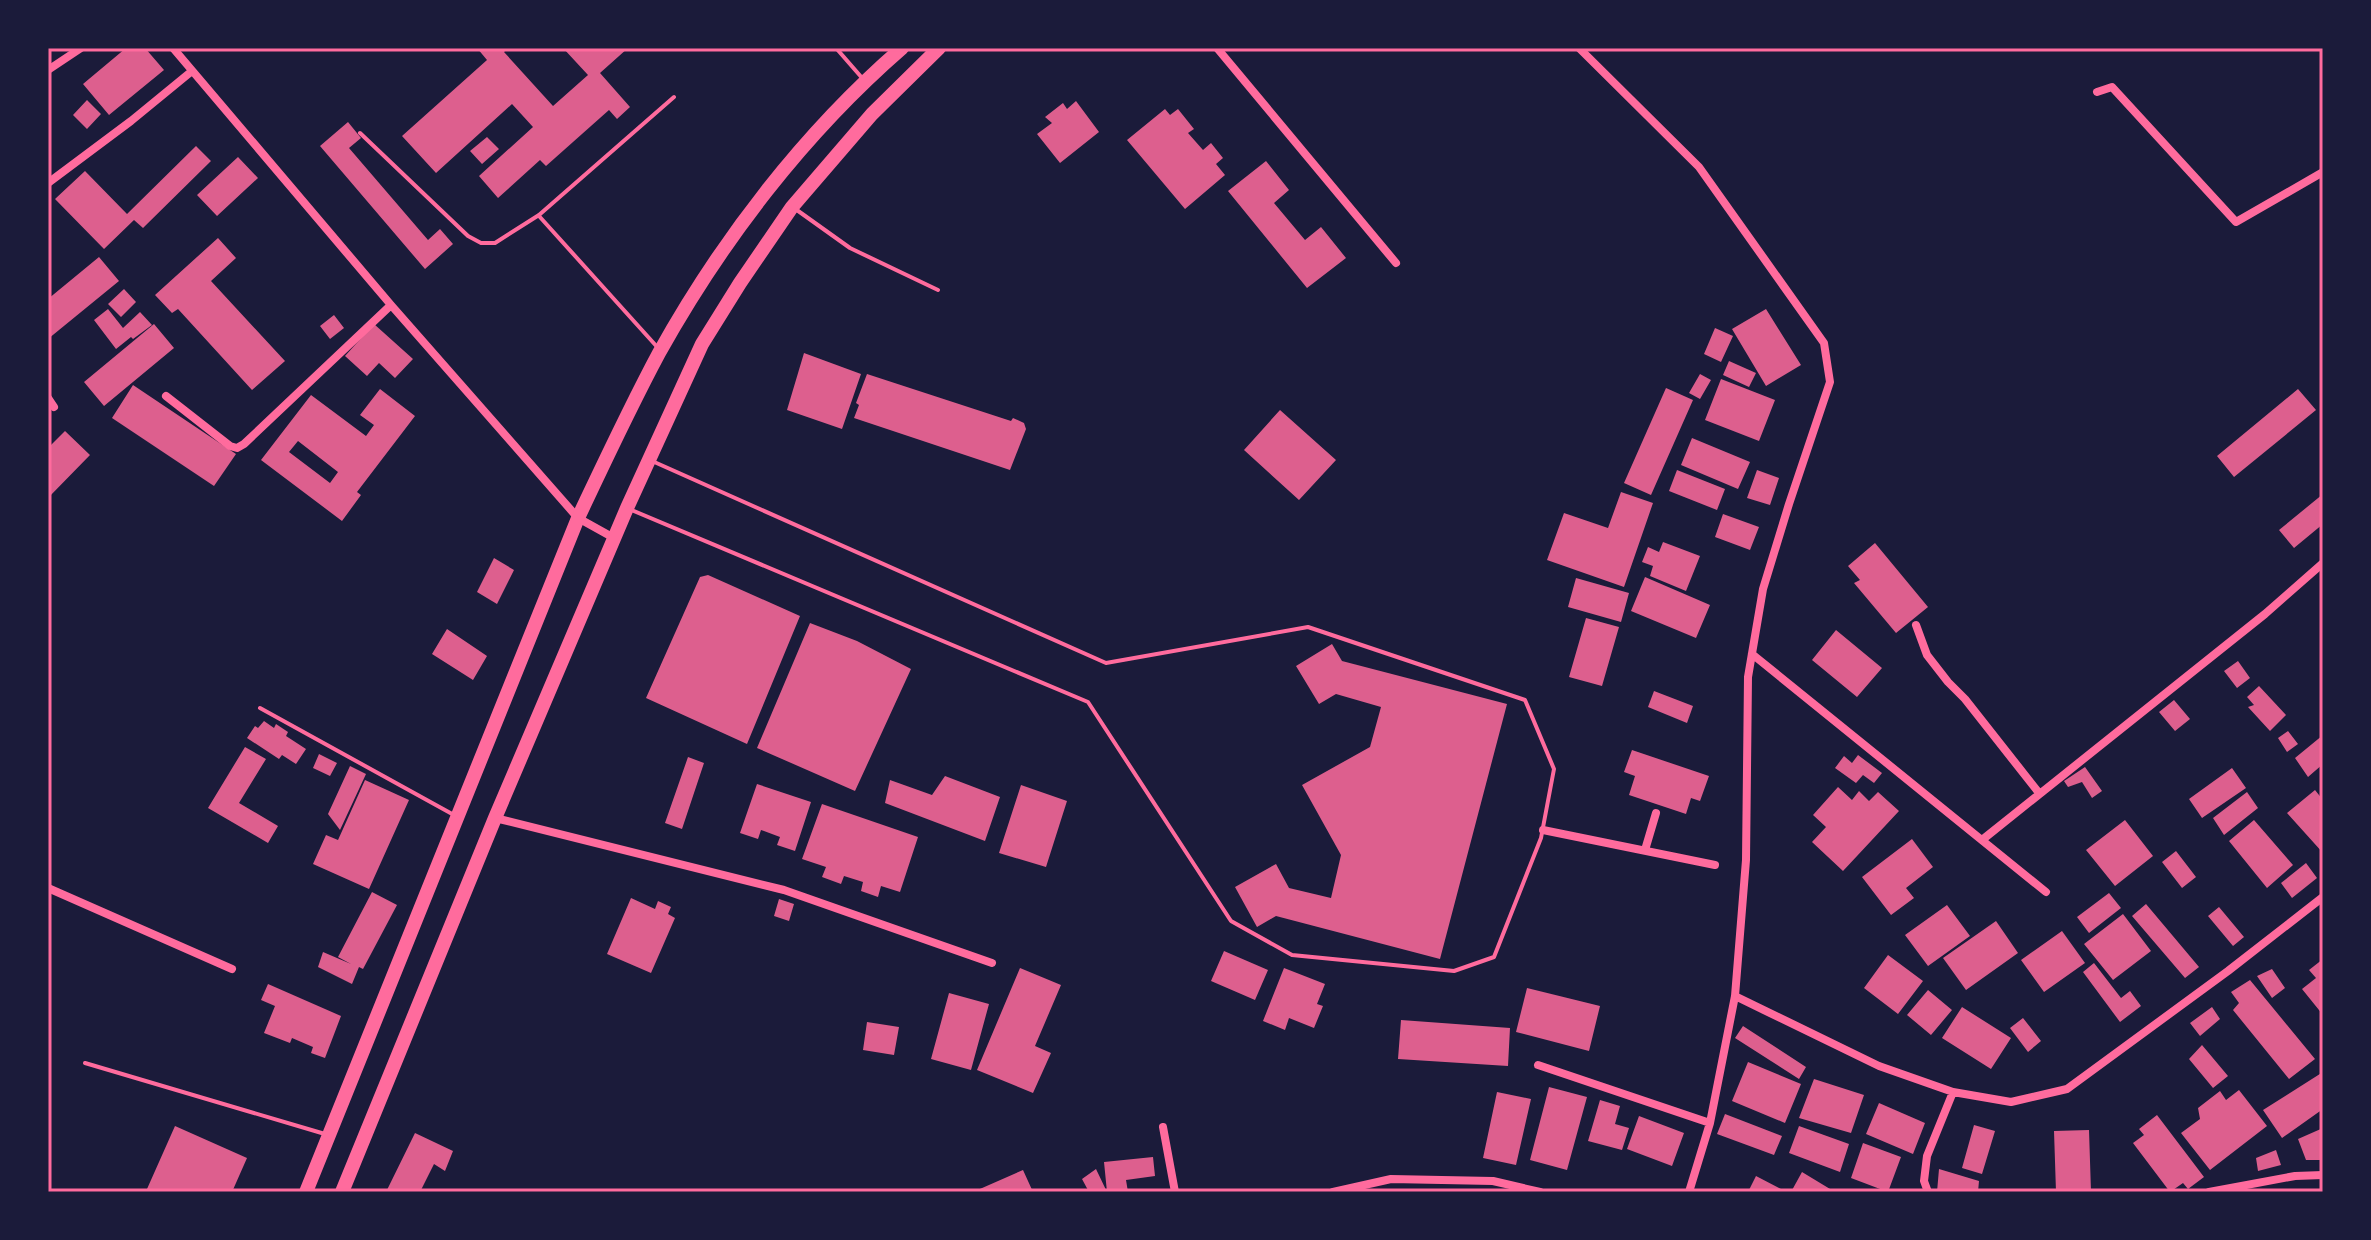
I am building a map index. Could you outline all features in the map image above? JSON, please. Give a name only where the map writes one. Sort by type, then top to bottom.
[{"type":"main road","points":[[306,1192],[578,518],[630,409],[708,272],[748,215],[864,80],[902,48]]},
{"type":"main road","points":[[342,1192],[495,818],[627,508],[702,344],[792,207],[872,114],[939,48]]},
{"type":"street","points":[[48,70],[81,48]]},
{"type":"street","points":[[173,48],[391,305],[578,518],[614,538]]},
{"type":"street","points":[[1217,48],[1396,263]]},
{"type":"street","points":[[1579,48],[1699,167],[1824,343],[1830,382],[1763,589],[1748,677],[1746,860],[1735,996],[1710,1123],[1689,1192]]},
{"type":"street","points":[[48,183],[192,71]]},
{"type":"street","points":[[2097,92],[2112,87],[2236,222],[2323,172]]},
{"type":"street","points":[[166,396],[230,446],[237,448],[391,305]]},
{"type":"street","points":[[48,398],[54,407]]},
{"type":"street","points":[[1982,840],[2265,614],[2323,563]]},
{"type":"street","points":[[1916,625],[1927,655],[2039,793]]},
{"type":"street","points":[[1752,654],[2046,892]]},
{"type":"street","points":[[1645,850],[1656,813]]},
{"type":"street","points":[[495,818],[784,890],[992,963]]},
{"type":"street","points":[[1543,830],[1715,865]]},
{"type":"street","points":[[48,888],[232,969]]},
{"type":"street","points":[[1735,996],[1879,1066],[1953,1092],[2011,1102],[2067,1089],[2323,897]]},
{"type":"street","points":[[1538,1065],[1710,1123]]},
{"type":"street","points":[[1928,1192],[1924,1181],[1927,1156],[1953,1092]]},
{"type":"street","points":[[1163,1127],[1175,1192]]},
{"type":"street","points":[[2209,1192],[2295,1176],[2323,1175]]},
{"type":"street","points":[[1333,1192],[1391,1179],[1493,1181],[1540,1192]]},
{"type":"lane","points":[[836,48],[864,80]]},
{"type":"lane","points":[[360,133],[468,236],[481,243],[495,243],[539,215],[674,97]]},
{"type":"lane","points":[[792,207],[850,248],[938,290]]},
{"type":"lane","points":[[539,215],[661,350]]},
{"type":"lane","points":[[627,508],[1088,702],[1231,921],[1292,955],[1454,971],[1494,957],[1541,838],[1554,769],[1525,700],[1308,627],[1106,663],[649,460]]},
{"type":"lane","points":[[260,708],[458,818]]},
{"type":"lane","points":[[85,1063],[328,1135]]},
{"type":"building","points":[[126,48],[145,48],[164,70],[109,115],[83,84]]},
{"type":"building","points":[[477,48],[508,48],[504,52],[553,106],[588,75],[563,48],[628,48],[600,73],[630,107],[617,119],[609,110],[546,166],[540,160],[498,198],[479,176],[533,127],[512,104],[436,173],[402,136],[487,60]]},
{"type":"building","points":[[87,100],[101,114],[87,129],[73,115]]},
{"type":"building","points":[[1076,101],[1099,132],[1060,163],[1037,134],[1052,123],[1045,117],[1063,103],[1067,109]]},
{"type":"building","points":[[1165,109],[1170,115],[1178,109],[1194,129],[1188,133],[1203,150],[1211,143],[1223,158],[1216,164],[1225,175],[1185,209],[1127,140]]},
{"type":"building","points":[[348,122],[361,138],[349,148],[428,240],[440,229],[453,244],[425,269],[320,146]]},
{"type":"building","points":[[487,137],[499,149],[482,164],[470,151]]},
{"type":"building","points":[[196,146],[211,161],[143,228],[134,220],[104,249],[55,199],[85,171],[127,214]]},
{"type":"building","points":[[238,157],[258,178],[217,216],[197,195]]},
{"type":"building","points":[[1266,161],[1289,190],[1274,203],[1305,240],[1321,227],[1346,258],[1307,288],[1228,191]]},
{"type":"building","points":[[218,238],[236,258],[211,281],[285,361],[252,390],[178,309],[172,313],[155,295]]},
{"type":"building","points":[[99,257],[119,281],[48,339],[48,299]]},
{"type":"building","points":[[124,289],[136,302],[121,317],[108,304]]},
{"type":"building","points":[[108,309],[123,328],[140,312],[152,325],[116,349],[94,320]]},
{"type":"building","points":[[1766,309],[1801,365],[1766,386],[1732,329]]},
{"type":"building","points":[[334,315],[344,328],[330,339],[320,326]]},
{"type":"building","points":[[154,324],[174,348],[104,406],[84,382]]},
{"type":"building","points":[[374,324],[413,359],[395,378],[379,363],[367,376],[345,356]]},
{"type":"building","points":[[1715,328],[1733,336],[1721,362],[1704,354]]},
{"type":"building","points":[[804,353],[861,374],[842,429],[787,410]]},
{"type":"building","points":[[1729,361],[1756,373],[1749,387],[1723,375]]},
{"type":"building","points":[[867,374],[1024,423],[1026,429],[1010,470],[854,418]]},
{"type":"building","points":[[1700,374],[1711,380],[1700,399],[1689,393]]},
{"type":"building","points":[[1721,379],[1775,400],[1759,441],[1705,420]]},
{"type":"building","points":[[133,385],[236,454],[214,486],[112,418]]},
{"type":"building","points":[[1666,388],[1693,400],[1651,495],[1624,483]]},
{"type":"building","points":[[380,389],[415,416],[357,492],[361,495],[342,521],[261,460],[311,395],[366,436],[374,425],[360,415]],"holes":[[[298,441],[338,472],[330,483],[289,452]]]},
{"type":"building","points":[[2298,389],[2316,410],[2234,477],[2217,456]]},
{"type":"building","points":[[1280,410],[1336,460],[1299,500],[1244,450]]},
{"type":"building","points":[[65,431],[90,455],[48,498],[48,448]]},
{"type":"building","points":[[1692,438],[1750,462],[1738,489],[1681,465]]},
{"type":"building","points":[[1677,470],[1725,489],[1717,510],[1669,491]]},
{"type":"building","points":[[1757,470],[1779,478],[1770,505],[1747,498]]},
{"type":"building","points":[[1621,492],[1653,503],[1624,587],[1547,560],[1564,513],[1608,528]]},
{"type":"building","points":[[2323,494],[2323,524],[2294,548],[2279,530]]},
{"type":"building","points":[[1723,514],[1759,527],[1750,550],[1715,537]]},
{"type":"building","points":[[1663,542],[1700,556],[1686,591],[1650,576],[1653,566],[1642,562],[1648,547],[1659,552]]},
{"type":"building","points":[[1875,543],[1928,607],[1896,633],[1854,583],[1860,580],[1848,566]]},
{"type":"building","points":[[494,558],[514,570],[497,604],[477,592]]},
{"type":"building","points":[[708,575],[800,616],[747,744],[646,698],[700,577]]},
{"type":"building","points":[[1645,577],[1710,605],[1696,638],[1631,611]]},
{"type":"building","points":[[1576,578],[1629,593],[1621,622],[1568,607]]},
{"type":"building","points":[[1586,618],[1619,627],[1602,686],[1569,677]]},
{"type":"building","points":[[810,623],[857,641],[911,669],[855,791],[757,748]]},
{"type":"building","points":[[447,629],[487,656],[473,680],[432,654]]},
{"type":"building","points":[[1836,630],[1882,668],[1857,697],[1812,660]]},
{"type":"building","points":[[1332,644],[1342,661],[1507,704],[1440,959],[1276,916],[1257,927],[1235,887],[1276,864],[1289,888],[1331,898],[1341,855],[1302,785],[1370,747],[1381,707],[1336,694],[1319,704],[1296,666]]},
{"type":"building","points":[[2238,661],[2250,678],[2237,688],[2224,671]]},
{"type":"building","points":[[2259,686],[2286,715],[2270,731],[2248,707],[2254,705],[2247,697]]},
{"type":"building","points":[[1654,691],[1693,706],[1687,723],[1648,707]]},
{"type":"building","points":[[2174,700],[2190,719],[2175,731],[2159,712]]},
{"type":"building","points":[[264,721],[288,732],[286,736],[306,749],[296,764],[282,755],[279,759],[247,738],[255,726],[258,728]]},
{"type":"building","points":[[2288,731],[2298,744],[2287,752],[2278,738]]},
{"type":"building","points":[[2323,735],[2323,764],[2308,777],[2295,758]]},
{"type":"building","points":[[245,747],[266,759],[239,803],[278,826],[268,843],[208,808]]},
{"type":"building","points":[[1632,750],[1709,776],[1700,801],[1691,798],[1686,814],[1629,795],[1635,776],[1624,772]]},
{"type":"building","points":[[319,754],[337,763],[330,776],[313,768]]},
{"type":"building","points":[[1858,755],[1882,773],[1874,783],[1863,775],[1856,783],[1835,768],[1844,756],[1852,763]]},
{"type":"building","points":[[688,757],[704,763],[682,829],[665,823]]},
{"type":"building","points":[[350,766],[366,774],[340,830],[328,814]]},
{"type":"building","points":[[2085,767],[2102,791],[2092,798],[2082,782],[2068,787],[2064,781]]},
{"type":"building","points":[[2232,768],[2246,788],[2202,818],[2189,799]]},
{"type":"building","points":[[945,776],[1000,797],[985,841],[885,803],[890,780],[932,795]]},
{"type":"building","points":[[365,780],[409,800],[369,889],[313,864],[326,835],[338,840]]},
{"type":"building","points":[[757,784],[811,802],[795,851],[777,845],[780,837],[761,830],[758,839],[740,833]]},
{"type":"building","points":[[1021,785],[1067,801],[1046,867],[999,853]]},
{"type":"building","points":[[1838,787],[1852,800],[1859,791],[1869,801],[1878,792],[1899,811],[1843,871],[1812,842],[1826,827],[1813,815]]},
{"type":"building","points":[[2315,790],[2323,800],[2323,853],[2287,813]]},
{"type":"building","points":[[2247,792],[2258,808],[2224,835],[2213,818]]},
{"type":"building","points":[[822,804],[918,837],[900,892],[881,886],[878,897],[861,891],[863,882],[844,876],[841,884],[822,877],[826,867],[802,859]]},
{"type":"building","points":[[2125,820],[2153,856],[2115,886],[2086,850]]},
{"type":"building","points":[[2254,820],[2293,865],[2267,888],[2229,841]]},
{"type":"building","points":[[1912,839],[1933,867],[1906,888],[1914,898],[1891,915],[1862,877]]},
{"type":"building","points":[[2176,851],[2196,877],[2182,888],[2162,862]]},
{"type":"building","points":[[2306,863],[2317,878],[2292,898],[2281,883]]},
{"type":"building","points":[[372,892],[397,905],[352,984],[318,967],[323,952],[351,964],[338,957]]},
{"type":"building","points":[[2109,893],[2121,908],[2089,933],[2077,917]]},
{"type":"building","points":[[631,898],[655,909],[658,901],[671,907],[668,914],[675,918],[651,973],[607,954]]},
{"type":"building","points":[[779,899],[794,904],[789,921],[774,916]]},
{"type":"building","points":[[2146,904],[2199,967],[2185,978],[2132,916]]},
{"type":"building","points":[[1947,905],[1970,936],[1928,966],[1905,935]]},
{"type":"building","points":[[2219,907],[2244,937],[2233,946],[2208,916]]},
{"type":"building","points":[[2123,914],[2151,951],[2113,980],[2084,944]]},
{"type":"building","points":[[1996,921],[2018,953],[1966,990],[1943,958]]},
{"type":"building","points":[[2062,931],[2085,963],[2044,992],[2021,960]]},
{"type":"building","points":[[1224,951],[1268,970],[1255,1000],[1211,981]]},
{"type":"building","points":[[1888,955],[1923,981],[1898,1014],[1864,988]]},
{"type":"building","points":[[2323,959],[2323,1015],[2302,989],[2316,978],[2309,970]]},
{"type":"building","points":[[2094,963],[2121,998],[2130,991],[2141,1006],[2120,1022],[2083,972]]},
{"type":"building","points":[[1020,968],[1061,985],[1035,1046],[1051,1053],[1033,1093],[977,1070]]},
{"type":"building","points":[[1284,968],[1325,984],[1317,1004],[1323,1006],[1314,1028],[1289,1018],[1285,1030],[1263,1021]]},
{"type":"building","points":[[2272,969],[2285,988],[2272,998],[2257,976]]},
{"type":"building","points":[[2250,980],[2315,1059],[2289,1079],[2233,1010],[2239,1003],[2231,992]]},
{"type":"building","points":[[268,984],[341,1016],[325,1058],[311,1053],[313,1047],[292,1038],[290,1043],[264,1033],[275,1006],[261,1000]]},
{"type":"building","points":[[1527,988],[1600,1006],[1589,1051],[1516,1032]]},
{"type":"building","points":[[1928,990],[1952,1010],[1931,1035],[1907,1015]]},
{"type":"building","points":[[949,993],[989,1004],[971,1070],[931,1059]]},
{"type":"building","points":[[1962,1007],[2011,1038],[1991,1069],[1942,1038]]},
{"type":"building","points":[[2212,1007],[2220,1019],[2200,1036],[2190,1023]]},
{"type":"building","points":[[2023,1018],[2041,1041],[2028,1052],[2010,1028]]},
{"type":"building","points":[[1401,1020],[1510,1028],[1508,1066],[1398,1059]]},
{"type":"building","points":[[867,1022],[899,1027],[894,1055],[863,1050]]},
{"type":"building","points":[[1743,1026],[1806,1067],[1799,1079],[1735,1038]]},
{"type":"building","points":[[2202,1045],[2228,1076],[2213,1088],[2189,1059]]},
{"type":"building","points":[[1748,1062],[1801,1084],[1785,1123],[1732,1101]]},
{"type":"building","points":[[2323,1072],[2323,1109],[2282,1138],[2263,1110]]},
{"type":"building","points":[[1814,1079],[1864,1095],[1851,1133],[1799,1118]]},
{"type":"building","points":[[1549,1087],[1587,1097],[1567,1170],[1530,1160]]},
{"type":"building","points":[[2239,1090],[2267,1126],[2210,1170],[2181,1133],[2200,1119],[2198,1108],[2220,1091],[2226,1100]]},
{"type":"building","points":[[1497,1092],[1531,1099],[1516,1165],[1483,1158]]},
{"type":"building","points":[[1600,1100],[1620,1106],[1615,1124],[1629,1128],[1622,1150],[1588,1141]]},
{"type":"building","points":[[1879,1103],[1925,1123],[1913,1154],[1866,1134]]},
{"type":"building","points":[[1725,1114],[1782,1136],[1774,1155],[1717,1134]]},
{"type":"building","points":[[2157,1115],[2204,1177],[2188,1189],[2183,1183],[2170,1192],[2133,1143],[2144,1135],[2139,1129]]},
{"type":"building","points":[[1639,1116],[1684,1133],[1672,1166],[1627,1149]]},
{"type":"building","points":[[1974,1125],[1995,1131],[1982,1174],[1962,1168]]},
{"type":"building","points":[[175,1126],[247,1158],[232,1192],[154,1192],[147,1189]]},
{"type":"building","points":[[1799,1126],[1849,1144],[1840,1172],[1789,1153]]},
{"type":"building","points":[[2323,1128],[2323,1160],[2306,1160],[2298,1139]]},
{"type":"building","points":[[2089,1130],[2091,1192],[2056,1192],[2054,1131]]},
{"type":"building","points":[[415,1133],[453,1151],[445,1171],[434,1164],[420,1192],[386,1192]]},
{"type":"building","points":[[1863,1143],[1901,1157],[1888,1192],[1851,1178]]},
{"type":"building","points":[[2276,1150],[2281,1165],[2258,1171],[2256,1158]]},
{"type":"building","points":[[1153,1157],[1155,1176],[1126,1180],[1128,1192],[1107,1192],[1104,1162]]},
{"type":"building","points":[[1096,1169],[1107,1192],[1089,1192],[1082,1179]]},
{"type":"building","points":[[1939,1169],[1979,1181],[1978,1192],[1937,1192]]},
{"type":"building","points":[[1023,1170],[1033,1192],[973,1192]]},
{"type":"building","points":[[1802,1172],[1835,1192],[1791,1192]]},
{"type":"building","points":[[1756,1176],[1781,1189],[1779,1192],[1748,1192]]}]
